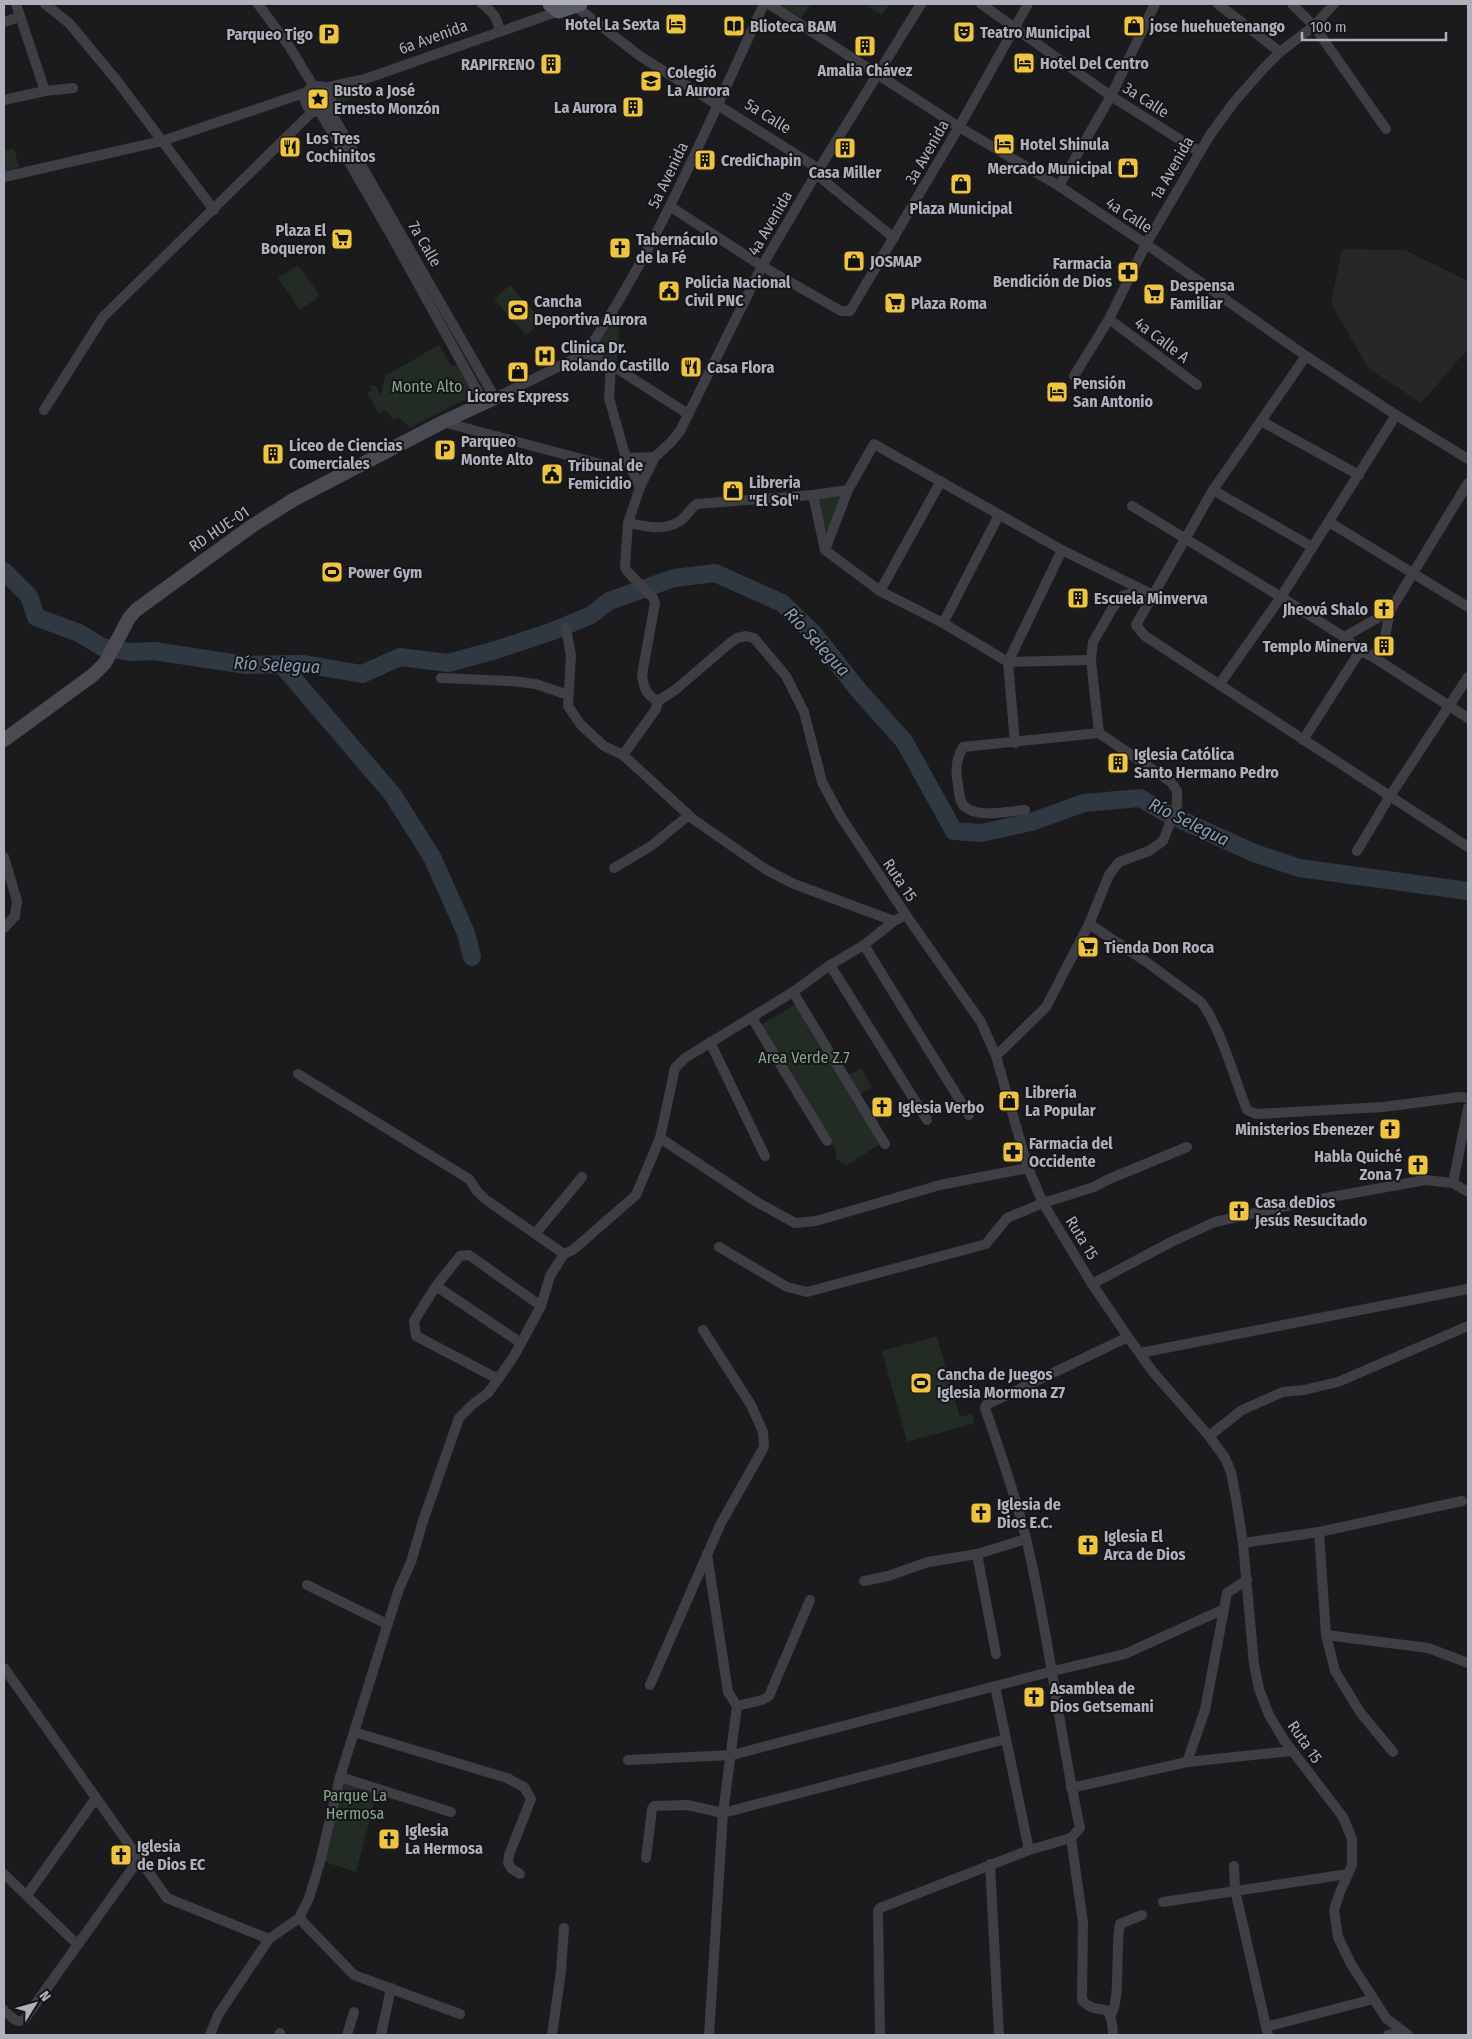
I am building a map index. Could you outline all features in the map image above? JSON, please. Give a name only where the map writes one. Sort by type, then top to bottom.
[{"type":"main road","name":"6a Avenida","points":[[554,8],[578,5]]},
{"type":"street","points":[[16,4],[45,91]]},
{"type":"street","points":[[45,4],[69,23],[118,82],[214,210]]},
{"type":"street","points":[[44,410],[103,317],[320,110],[330,97],[315,89],[289,46],[258,4]]},
{"type":"street","points":[[482,4],[495,16],[499,25],[499,31]]},
{"type":"street","name":"5a Avenida","points":[[586,353],[616,308],[671,207],[764,4]]},
{"type":"street","name":"4a Calle","points":[[769,4],[959,127],[1059,186],[1146,244],[1306,356],[1396,416],[1468,459]]},
{"type":"street","name":"4a Avenida","points":[[640,487],[655,458],[675,437],[688,414],[762,266],[817,172],[921,4]]},
{"type":"street","name":"3a Calle","points":[[981,4],[1111,96],[1198,151]]},
{"type":"street","name":"3a Avenida","points":[[762,266],[841,311],[847,312],[852,309],[959,127],[1028,4]]},
{"type":"street","points":[[1059,186],[1111,96],[1155,4]]},
{"type":"street","points":[[1218,4],[1280,52]]},
{"type":"street","points":[[1292,4],[1314,26],[1386,129]]},
{"type":"street","name":"1a Avenida","points":[[1074,376],[1108,319],[1146,244],[1198,151],[1234,102],[1280,52],[1314,26],[1334,4]]},
{"type":"street","name":"5a Calle","points":[[578,5],[640,56],[817,172],[894,238]]},
{"type":"street","name":"6a Avenida","points":[[4,177],[162,141],[315,89],[365,79],[499,31],[554,8]]},
{"type":"street","points":[[4,22],[19,16]]},
{"type":"street","points":[[4,100],[45,91],[74,88]]},
{"type":"street","points":[[315,89],[306,103],[320,110]]},
{"type":"street","name":"7a Calle","points":[[320,110],[489,400]]},
{"type":"street","points":[[671,207],[762,266]]},
{"type":"street","name":"4a Calle A","points":[[1108,319],[1197,385]]},
{"type":"street","points":[[489,400],[586,353],[621,371],[688,414]]},
{"type":"street","points":[[1306,356],[1213,490],[1186,539],[1148,593],[1136,625],[1139,631],[1219,685],[1468,848]]},
{"type":"street","points":[[611,367],[609,398],[626,458],[640,487],[628,523],[625,567],[633,578],[654,598],[655,603],[642,675],[644,687],[649,696],[658,701],[656,709],[623,755]]},
{"type":"street","name":"RD HUE-01","points":[[4,740],[93,675],[104,663],[129,618],[136,610],[180,577],[293,500],[489,400]]},
{"type":"street","points":[[1219,685],[1281,596],[1396,416]]},
{"type":"street","points":[[1261,421],[1359,475]]},
{"type":"street","points":[[443,422],[608,466],[620,465],[626,458],[655,458]]},
{"type":"street","points":[[825,550],[848,490],[874,444],[1062,550],[1148,593]]},
{"type":"street","points":[[880,591],[941,481]]},
{"type":"street","points":[[1373,658],[1384,642],[1390,611],[1412,572],[1468,483]]},
{"type":"street","points":[[628,523],[664,528],[681,520],[697,504],[813,495],[848,490]]},
{"type":"street","points":[[1213,490],[1312,547]]},
{"type":"street","points":[[813,495],[825,550],[880,591],[943,623],[1008,662],[1091,660]]},
{"type":"street","points":[[1132,506],[1281,596],[1344,637],[1360,651],[1468,718]]},
{"type":"street","points":[[943,623],[999,515]]},
{"type":"street","points":[[1329,522],[1468,607]]},
{"type":"street","points":[[1015,742],[1008,662],[1062,550]]},
{"type":"street","points":[[1099,733],[1091,660],[1093,642],[1112,609],[1122,596],[1148,593]]},
{"type":"street","points":[[1344,637],[1390,611]]},
{"type":"street","points":[[566,628],[571,656],[568,706],[581,725],[604,746],[623,755],[689,815],[765,869],[794,884],[894,922]]},
{"type":"street","name":"Ruta 15","points":[[658,701],[675,690],[737,638],[746,636],[754,638],[786,676],[804,712],[822,782],[841,817],[906,915],[981,1022],[996,1056],[1028,1168],[1043,1203],[1092,1284],[1128,1337],[1153,1372],[1209,1436],[1225,1458],[1232,1472],[1243,1543],[1254,1664],[1259,1689],[1269,1715],[1292,1752],[1343,1817],[1352,1839],[1352,1865],[1334,1910],[1338,1937],[1351,1964],[1386,2018],[1406,2033]]},
{"type":"street","points":[[1303,740],[1360,651]]},
{"type":"street","points":[[1358,851],[1390,796],[1468,677]]},
{"type":"street","points":[[441,678],[536,684],[568,695]]},
{"type":"street","points":[[996,1056],[1046,1007],[1089,924],[1109,875],[1119,862],[1149,851],[1163,841],[1177,806],[1177,791],[1171,782],[1099,733],[964,747],[960,753],[956,771],[963,806],[974,812],[986,813],[1025,810]]},
{"type":"street","points":[[614,868],[651,846],[689,815]]},
{"type":"street","points":[[4,857],[17,901],[15,916],[4,928]]},
{"type":"street","points":[[210,2035],[218,2015],[269,1939],[299,1918],[309,1898],[320,1862],[340,1777],[387,1624],[411,1562],[423,1521],[459,1418],[488,1393],[498,1379],[521,1343],[541,1306],[550,1276],[564,1254],[573,1250],[636,1195],[660,1138],[675,1068],[685,1058],[793,992],[906,915]]},
{"type":"street","points":[[1089,924],[1145,961],[1200,1002],[1206,1009],[1224,1049],[1247,1110],[1256,1114],[1383,1107],[1460,1097],[1468,1098]]},
{"type":"street","points":[[864,945],[969,1115]]},
{"type":"street","points":[[830,965],[927,1120]]},
{"type":"street","points":[[793,992],[885,1144]]},
{"type":"street","points":[[752,1018],[827,1140]]},
{"type":"street","points":[[710,1042],[766,1156]]},
{"type":"street","points":[[298,1074],[469,1179],[477,1192],[564,1254]]},
{"type":"street","points":[[1452,1183],[1468,1108]]},
{"type":"street","points":[[660,1138],[755,1201],[795,1223],[816,1221],[940,1185],[1028,1168]]},
{"type":"street","points":[[719,1247],[787,1287],[807,1292],[986,1244],[1006,1218],[1043,1203],[1094,1187],[1187,1146]]},
{"type":"street","points":[[535,1234],[582,1177]]},
{"type":"street","points":[[1092,1284],[1171,1242],[1215,1222],[1304,1202],[1425,1180],[1452,1183],[1468,1192]]},
{"type":"street","points":[[498,1379],[416,1336],[414,1321],[436,1286],[460,1256],[469,1255],[541,1306]]},
{"type":"street","points":[[436,1286],[521,1343]]},
{"type":"street","points":[[1140,1353],[1468,1289]]},
{"type":"street","points":[[1209,1436],[1242,1410],[1283,1392],[1304,1390],[1338,1382],[1468,1326]]},
{"type":"street","points":[[650,1685],[733,1499],[764,1448],[764,1441],[751,1406],[703,1330]]},
{"type":"street","points":[[880,2035],[878,1911],[880,1908],[990,1864],[1071,1838],[1080,1828],[1071,1788],[1053,1671],[1026,1540],[1015,1497],[984,1408],[986,1405],[1128,1337]]},
{"type":"street","points":[[1243,1543],[1319,1532],[1462,1501]]},
{"type":"street","points":[[1319,1532],[1326,1635],[1335,1671],[1360,1712],[1393,1752]]},
{"type":"street","points":[[864,1581],[888,1576],[928,1562],[977,1554],[1026,1540]]},
{"type":"street","points":[[707,1554],[728,1692],[737,1706],[732,1756],[723,1813],[709,2035]]},
{"type":"street","points":[[977,1554],[996,1654]]},
{"type":"street","points":[[1187,1762],[1205,1710],[1227,1593],[1246,1580]]},
{"type":"street","points":[[307,1585],[387,1624]]},
{"type":"street","points":[[737,1706],[762,1700],[769,1696],[810,1600]]},
{"type":"street","points":[[628,1760],[732,1756],[995,1686],[1125,1654],[1224,1610]]},
{"type":"street","points":[[1326,1635],[1428,1648],[1468,1663]]},
{"type":"street","points":[[4,1668],[167,1898],[269,1939]]},
{"type":"street","points":[[995,1686],[1029,1850]]},
{"type":"street","points":[[354,1732],[507,1778],[524,1787],[531,1799],[509,1855],[508,1863],[512,1870],[520,1874]]},
{"type":"street","points":[[646,1858],[652,1809],[654,1806],[687,1805],[723,1813],[1006,1739]]},
{"type":"street","points":[[1071,1788],[1187,1762],[1292,1752]]},
{"type":"street","points":[[340,1777],[450,1812]]},
{"type":"street","points":[[27,1895],[96,1798]]},
{"type":"street","points":[[1071,1838],[1083,1923],[1082,2000],[1090,2007],[1107,2011],[1111,2014]]},
{"type":"street","points":[[4,2010],[14,2020],[20,2022],[24,2020],[139,1859]]},
{"type":"street","points":[[990,1864],[999,2035]]},
{"type":"street","points":[[1234,1866],[1235,1890],[1267,2031],[1374,1999]]},
{"type":"street","points":[[4,1874],[77,1944]]},
{"type":"street","points":[[1164,1902],[1348,1874]]},
{"type":"street","points":[[1113,2035],[1111,2014],[1115,2009],[1117,1998],[1116,1959],[1120,1924],[1142,1915]]},
{"type":"street","points":[[299,1918],[354,1974],[460,2014]]},
{"type":"street","points":[[552,2035],[561,1971],[564,1928]]},
{"type":"street","points":[[381,2035],[391,1988]]},
{"type":"street","points":[[347,2035],[354,2012]]},
{"type":"street","points":[[1388,2035],[1406,2033]]},
{"type":"shaded area","points":[[1342,249],[1405,250],[1468,281],[1468,349],[1421,403],[1368,368],[1331,303]]},
{"type":"green space","points":[[779,4],[811,4],[801,18]]},
{"type":"green space","points":[[864,4],[889,4],[882,15]]},
{"type":"green space","points":[[362,82],[367,88],[334,108],[336,98],[333,91]]},
{"type":"green space","points":[[318,87],[327,90],[330,99],[327,108],[318,111],[309,108],[306,99],[309,90]]},
{"type":"green space","points":[[14,148],[19,167],[4,172],[4,151]]},
{"type":"green space","points":[[298,265],[320,296],[300,310],[278,278]]},
{"type":"green space","name":"Cancha Deportiva Aurora","points":[[510,285],[542,321],[526,335],[494,299]]},
{"type":"green space","points":[[617,312],[620,317],[617,364],[593,352]]},
{"type":"green space","name":"Monte Alto","points":[[439,345],[452,367],[457,364],[475,394],[410,428],[398,417],[393,420],[386,410],[379,414],[367,393],[372,390],[370,387],[375,385],[381,395],[385,376]]},
{"type":"green space","points":[[844,495],[828,532],[815,497]]},
{"type":"green space","name":"Area Verde Z.7","points":[[796,1004],[882,1143],[847,1165],[836,1159],[835,1148],[759,1026]]},
{"type":"green space","points":[[861,1068],[872,1087],[857,1096],[845,1077]]},
{"type":"green space","name":"Cancha de Juegos Iglesia Mormona Z7","points":[[937,1336],[960,1417],[972,1414],[975,1423],[907,1442],[882,1351]]},
{"type":"green space","name":"Parque La Hermosa","points":[[341,1778],[377,1792],[356,1872],[322,1861]]},
{"type":"waterway","name":"Río Selegua","points":[[4,571],[29,596],[36,617],[79,633],[102,647],[130,652],[154,651],[246,665],[304,664],[362,674],[400,657],[448,663],[496,650],[553,631],[591,615],[609,601],[674,578],[715,573],[782,603],[814,634],[860,692],[904,741],[954,831],[981,833],[1031,822],[1084,803],[1140,798],[1166,813],[1254,853],[1299,868],[1468,891]]},
{"type":"waterway","points":[[281,664],[393,795],[432,857],[466,933],[472,957]]},
{"type":"place","name":"Hotel La Sexta","points":[[676,24]]},
{"type":"place","name":"Blioteca BAM","points":[[734,26]]},
{"type":"place","name":"jose huehuetenango","points":[[1134,26]]},
{"type":"place","name":"Teatro Municipal","points":[[964,32]]},
{"type":"place","name":"Parqueo Tigo","points":[[329,34]]},
{"type":"place","name":"Amalia Chávez","points":[[865,46]]},
{"type":"place","name":"Hotel Del Centro","points":[[1024,63]]},
{"type":"place","name":"RAPIFRENO","points":[[551,64]]},
{"type":"place","name":"Colegió La Aurora","points":[[651,81]]},
{"type":"place","name":"Busto a José Ernesto Monzón","points":[[318,99]]},
{"type":"place","name":"La Aurora","points":[[633,107]]},
{"type":"place","name":"Hotel Shinula","points":[[1004,144]]},
{"type":"place","name":"Los Tres Cochinitos","points":[[290,147]]},
{"type":"place","name":"Casa Miller","points":[[845,148]]},
{"type":"place","name":"CrediChapin","points":[[705,160]]},
{"type":"place","name":"Mercado Municipal","points":[[1128,168]]},
{"type":"place","name":"Plaza Municipal","points":[[961,184]]},
{"type":"place","name":"Plaza El Boqueron","points":[[342,239]]},
{"type":"place","name":"Tabernáculo de la Fé","points":[[620,248]]},
{"type":"place","name":"JOSMAP","points":[[854,261]]},
{"type":"place","name":"Farmacia Bendición de Dios","points":[[1128,272]]},
{"type":"place","name":"Policia Nacional Civil PNC","points":[[669,291]]},
{"type":"place","name":"Despensa Familiar","points":[[1154,294]]},
{"type":"place","name":"Plaza Roma","points":[[895,303]]},
{"type":"place","name":"Cancha Deportiva Aurora","points":[[518,310]]},
{"type":"place","name":"Clinica Dr. Rolando Castillo","points":[[545,356]]},
{"type":"place","name":"Casa Flora","points":[[691,367]]},
{"type":"place","name":"Licores Express","points":[[518,372]]},
{"type":"place","name":"Pensión San Antonio","points":[[1057,392]]},
{"type":"place","name":"Parqueo Monte Alto","points":[[445,450]]},
{"type":"place","name":"Liceo de Ciencias Comerciales","points":[[273,454]]},
{"type":"place","name":"Tribunal de Femicidio","points":[[552,474]]},
{"type":"place","name":"Libreria \"El Sol\"","points":[[733,491]]},
{"type":"place","name":"Power Gym","points":[[332,572]]},
{"type":"place","name":"Escuela Minverva","points":[[1078,598]]},
{"type":"place","name":"Jheová Shalo","points":[[1384,609]]},
{"type":"place","name":"Templo Minerva","points":[[1384,646]]},
{"type":"place","name":"Iglesia Católica Santo Hermano Pedro","points":[[1118,763]]},
{"type":"place","name":"Tienda Don Roca","points":[[1088,947]]},
{"type":"place","name":"Librería La Popular","points":[[1009,1101]]},
{"type":"place","name":"Iglesia Verbo","points":[[882,1107]]},
{"type":"place","name":"Ministerios Ebenezer","points":[[1390,1129]]},
{"type":"place","name":"Farmacia del Occidente","points":[[1013,1152]]},
{"type":"place","name":"Habla Quiché Zona 7","points":[[1418,1165]]},
{"type":"place","name":"Casa deDios Jesús Resucitado","points":[[1239,1211]]},
{"type":"place","name":"Cancha de Juegos Iglesia Mormona Z7","points":[[921,1383]]},
{"type":"place","name":"Iglesia de Dios E.C.","points":[[981,1513]]},
{"type":"place","name":"Iglesia El Arca de Dios","points":[[1088,1545]]},
{"type":"place","name":"Asamblea de Dios Getsemani","points":[[1034,1697]]},
{"type":"place","name":"Iglesia La Hermosa","points":[[389,1839]]},
{"type":"place","name":"Iglesia de Dios EC","points":[[121,1855]]}]
